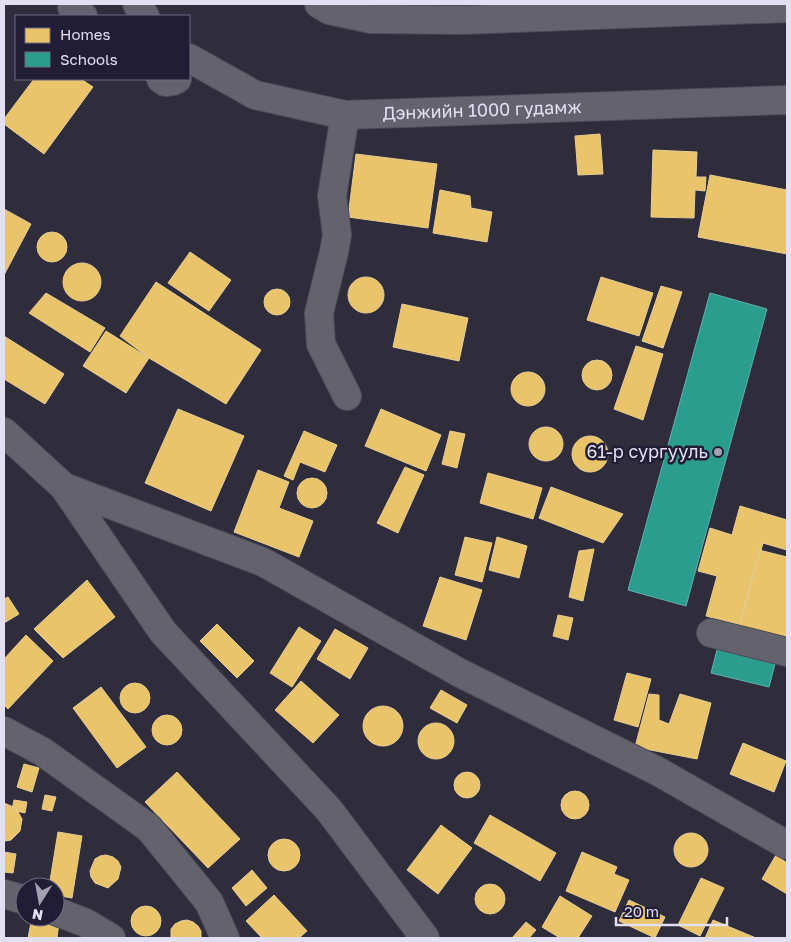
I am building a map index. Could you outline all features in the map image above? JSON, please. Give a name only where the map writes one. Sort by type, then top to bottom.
[{"type":"street","points":[[137,4],[144,15]]},
{"type":"street","points":[[319,4],[329,10],[371,18],[462,20],[787,8]]},
{"type":"street","name":"Дэнжийн 1000 гудамж","points":[[190,68],[255,95],[345,115],[787,100]]},
{"type":"street","points":[[162,80],[165,82],[174,80]]},
{"type":"street","points":[[345,115],[332,196],[337,235],[319,312],[321,344],[348,396]]},
{"type":"street","points":[[4,432],[64,487],[163,632],[329,810],[425,938]]},
{"type":"street","points":[[64,487],[263,562],[460,672],[659,772],[787,845]]},
{"type":"street","points":[[711,633],[787,652]]},
{"type":"street","points":[[4,731],[44,752],[149,828],[209,902],[225,938]]},
{"type":"street","points":[[65,915],[86,923],[111,938]]},
{"type":"building: Homes","points":[[33,80],[82,80],[93,87],[44,154],[4,124],[4,119]]},
{"type":"building: Homes","points":[[600,134],[603,174],[578,175],[575,136]]},
{"type":"building: Homes","points":[[653,150],[697,152],[696,177],[706,177],[705,191],[695,190],[694,218],[651,217]]},
{"type":"building: Homes","points":[[356,154],[437,164],[428,228],[348,217]]},
{"type":"building: Homes","points":[[710,175],[787,190],[787,254],[698,237]]},
{"type":"building: Homes","points":[[440,190],[470,196],[471,208],[492,212],[487,242],[433,233]]},
{"type":"building: Homes","points":[[4,209],[31,224],[4,275]]},
{"type":"building: Homes","points":[[52,232],[63,236],[67,247],[63,258],[52,262],[41,258],[37,247],[41,236]]},
{"type":"building: Homes","points":[[190,252],[231,280],[209,311],[168,283]]},
{"type":"building: Homes","points":[[82,263],[95,269],[101,282],[95,295],[82,301],[69,295],[63,282],[69,269]]},
{"type":"building: Homes","points":[[366,277],[379,282],[384,295],[379,308],[366,313],[353,308],[348,295],[353,282]]},
{"type":"building: Homes","points":[[601,277],[653,293],[639,336],[587,320]]},
{"type":"building: Homes","points":[[156,282],[261,350],[226,404],[149,358],[120,336]]},
{"type":"building: Homes","points":[[661,286],[682,292],[663,348],[642,341]]},
{"type":"building: Homes","points":[[277,289],[286,293],[290,302],[286,311],[277,315],[268,311],[264,302],[268,293]]},
{"type":"building: Homes","points":[[46,293],[105,328],[90,352],[29,313]]},
{"type":"building: Homes","points":[[402,304],[468,318],[459,361],[393,347]]},
{"type":"building: Homes","points":[[106,331],[149,358],[126,393],[83,366]]},
{"type":"building: Homes","points":[[4,336],[64,374],[45,404],[4,379]]},
{"type":"building: Homes","points":[[636,346],[663,354],[643,420],[614,409]]},
{"type":"building: Homes","points":[[597,360],[603,361],[611,369],[611,381],[603,389],[597,390],[591,389],[583,381],[582,375],[583,369],[591,361]]},
{"type":"building: Homes","points":[[528,372],[535,373],[540,377],[544,382],[544,396],[540,401],[535,405],[528,406],[521,405],[516,401],[512,396],[511,389],[512,382],[516,377],[521,373]]},
{"type":"building: Homes","points":[[178,409],[244,436],[211,511],[145,483]]},
{"type":"building: Homes","points":[[381,409],[441,435],[426,471],[365,446]]},
{"type":"building: Homes","points":[[546,427],[553,428],[558,432],[562,437],[562,451],[558,456],[553,460],[546,461],[539,460],[534,456],[530,451],[529,444],[530,437],[534,432],[539,428]]},
{"type":"building: Homes","points":[[304,431],[337,445],[325,472],[300,462],[293,480],[284,476]]},
{"type":"building: Homes","points":[[450,431],[465,434],[457,468],[442,464]]},
{"type":"building: Homes","points":[[590,436],[597,437],[603,441],[607,447],[607,461],[603,467],[597,471],[590,472],[583,471],[577,467],[573,461],[572,454],[573,447],[577,441],[583,437]]},
{"type":"building: Homes","points":[[405,467],[424,475],[398,533],[377,523]]},
{"type":"building: Homes","points":[[258,470],[289,482],[279,508],[313,521],[299,557],[234,532]]},
{"type":"building: Homes","points":[[488,473],[542,488],[533,519],[480,503]]},
{"type":"building: Homes","points":[[312,478],[323,482],[327,493],[323,504],[312,508],[301,504],[297,493],[301,482]]},
{"type":"building: Homes","points":[[551,487],[623,514],[603,543],[539,518]]},
{"type":"building: Homes","points":[[740,506],[787,520],[787,550],[763,543],[740,625],[706,616],[717,576],[698,571],[710,528],[732,535]]},
{"type":"building: Homes","points":[[465,537],[492,543],[482,582],[455,575]]},
{"type":"building: Homes","points":[[497,537],[527,546],[519,578],[489,570]]},
{"type":"building: Homes","points":[[594,549],[583,601],[569,597],[579,551]]},
{"type":"building: Homes","points":[[759,550],[787,557],[787,646],[737,634]]},
{"type":"building: Homes","points":[[440,577],[482,590],[466,640],[423,626]]},
{"type":"building: Homes","points":[[87,580],[115,617],[63,658],[34,629]]},
{"type":"building: Homes","points":[[8,597],[19,614],[4,623],[4,599]]},
{"type":"building: Homes","points":[[558,615],[573,618],[568,640],[553,636]]},
{"type":"building: Homes","points":[[217,624],[254,661],[237,678],[200,641]]},
{"type":"building: Homes","points":[[299,627],[321,641],[292,687],[270,673]]},
{"type":"building: Homes","points":[[335,629],[368,648],[350,679],[317,659]]},
{"type":"building: Homes","points":[[26,635],[53,661],[8,709],[4,705],[4,659]]},
{"type":"building: Homes","points":[[627,673],[651,679],[638,727],[614,720]]},
{"type":"building: Homes","points":[[301,681],[339,715],[313,743],[275,710]]},
{"type":"building: Homes","points":[[135,683],[146,687],[150,698],[146,709],[135,713],[124,709],[120,698],[124,687]]},
{"type":"building: Homes","points":[[101,687],[146,747],[117,768],[73,708]]},
{"type":"building: Homes","points":[[441,690],[467,705],[457,723],[430,708]]},
{"type":"building: Homes","points":[[649,694],[659,695],[659,720],[669,724],[680,694],[711,703],[697,759],[635,747]]},
{"type":"building: Homes","points":[[383,706],[397,712],[403,726],[397,740],[383,746],[369,740],[363,726],[369,712]]},
{"type":"building: Homes","points":[[167,715],[178,719],[182,730],[178,741],[167,745],[156,741],[152,730],[156,719]]},
{"type":"building: Homes","points":[[436,723],[448,729],[454,741],[448,753],[436,759],[424,753],[418,741],[424,729]]},
{"type":"building: Homes","points":[[743,743],[786,761],[774,792],[730,774]]},
{"type":"building: Homes","points":[[24,764],[39,768],[32,792],[17,787]]},
{"type":"building: Homes","points":[[177,772],[240,839],[208,868],[145,802]]},
{"type":"building: Homes","points":[[467,772],[476,776],[480,785],[476,794],[467,798],[458,794],[454,785],[458,776]]},
{"type":"building: Homes","points":[[575,791],[585,795],[589,805],[585,815],[575,819],[565,815],[561,805],[565,795]]},
{"type":"building: Homes","points":[[45,795],[56,797],[52,811],[42,809]]},
{"type":"building: Homes","points":[[14,800],[27,802],[25,813],[12,810]]},
{"type":"building: Homes","points":[[4,803],[16,808],[22,819],[20,831],[11,840],[5,841]]},
{"type":"building: Homes","points":[[490,815],[556,853],[540,881],[474,843]]},
{"type":"building: Homes","points":[[441,825],[472,848],[438,894],[407,870]]},
{"type":"building: Homes","points":[[58,832],[82,836],[72,898],[65,897],[65,877],[51,877]]},
{"type":"building: Homes","points":[[691,833],[703,838],[708,850],[703,862],[691,867],[679,862],[674,850],[679,838]]},
{"type":"building: Homes","points":[[284,839],[290,840],[295,844],[299,849],[299,861],[295,866],[290,870],[284,871],[278,870],[273,866],[269,861],[268,855],[269,849],[273,844],[278,840]]},
{"type":"building: Homes","points":[[4,852],[16,854],[13,873],[4,872]]},
{"type":"building: Homes","points":[[582,852],[617,867],[614,874],[629,880],[615,912],[566,891]]},
{"type":"building: Homes","points":[[106,855],[118,861],[121,867],[118,879],[108,888],[95,883],[90,871],[95,859]]},
{"type":"building: Homes","points":[[776,855],[787,863],[787,894],[762,879]]},
{"type":"building: Homes","points":[[252,870],[267,888],[246,906],[232,888]]},
{"type":"building: Homes","points":[[701,878],[724,888],[700,936],[678,925]]},
{"type":"building: Homes","points":[[490,884],[501,888],[505,899],[501,910],[490,914],[479,910],[475,899],[479,888]]},
{"type":"building: Homes","points":[[274,895],[307,931],[299,938],[262,938],[246,921]]},
{"type":"building: Homes","points":[[560,896],[592,916],[578,938],[560,938],[542,927]]},
{"type":"building: Homes","points":[[629,900],[665,917],[655,938],[619,921]]},
{"type":"building: Homes","points":[[146,906],[157,910],[161,921],[157,932],[146,936],[135,932],[131,921],[135,910]]},
{"type":"building: Homes","points":[[187,920],[198,926],[201,931],[201,938],[171,938],[171,929],[175,924]]},
{"type":"building: Homes","points":[[713,920],[756,938],[705,938]]},
{"type":"building: Homes","points":[[526,922],[536,930],[529,938],[512,938]]},
{"type":"building: Homes","points":[[30,927],[58,927],[57,938],[28,938]]},
{"type":"building: Schools","points":[[710,293],[767,309],[686,606],[628,590]]},
{"type":"building: Schools","points":[[718,646],[776,660],[769,687],[711,673]]},
{"type":"place","name":"61-р сургууль","points":[[718,452]]}]
